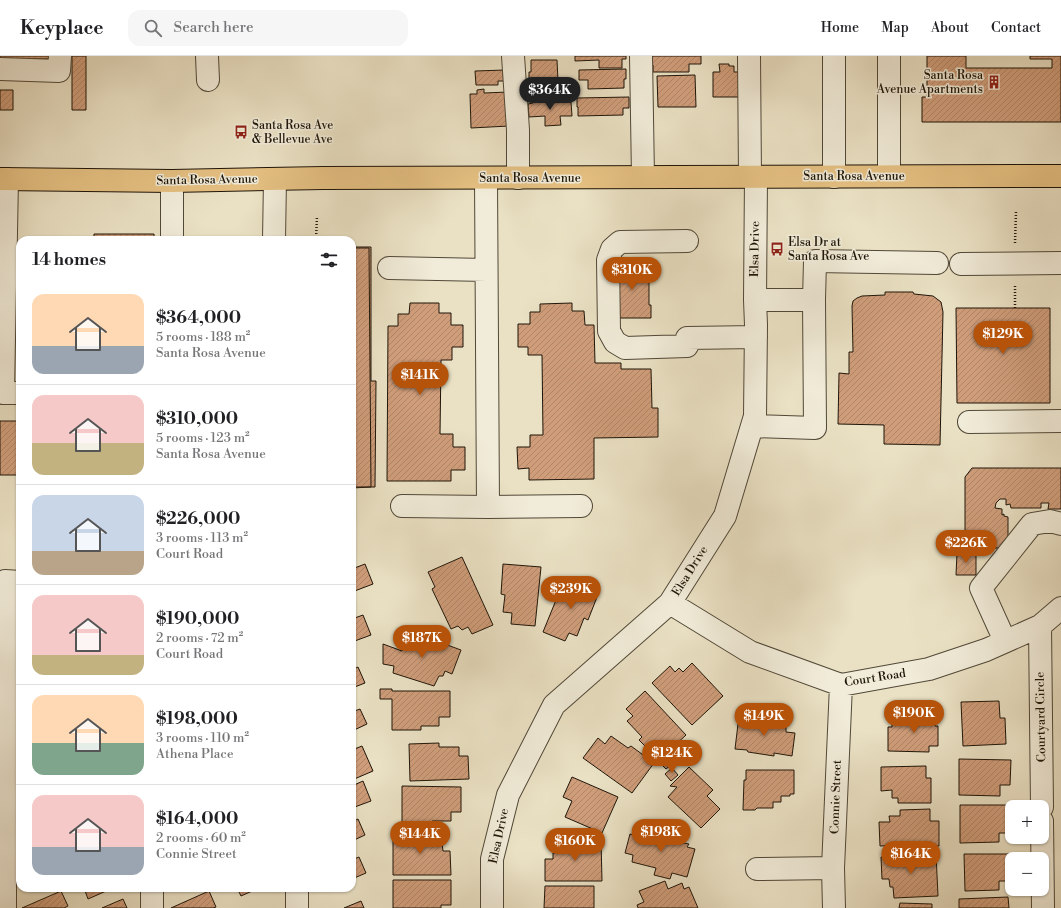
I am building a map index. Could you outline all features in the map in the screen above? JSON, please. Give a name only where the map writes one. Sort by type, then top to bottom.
[{"type":"main road","name":"Santa Rosa Avenue","points":[[4,179],[172,181],[753,176],[1061,176]]},
{"type":"street","points":[[0,70],[60,71],[60,56]]},
{"type":"street","points":[[207,56],[208,80]]},
{"type":"street","points":[[513,56],[518,130],[518,178]]},
{"type":"street","points":[[641,56],[642,177]]},
{"type":"street","name":"Elsa Drive","points":[[492,908],[492,859],[508,795],[554,705],[670,603],[725,516],[755,416],[756,337],[750,56]]},
{"type":"street","points":[[834,56],[834,176]]},
{"type":"street","points":[[888,176],[889,56]]},
{"type":"street","points":[[486,178],[488,507]]},
{"type":"street","points":[[4,179],[13,264],[3,394],[16,393]]},
{"type":"street","points":[[274,236],[275,179]]},
{"type":"street","points":[[172,181],[172,236]]},
{"type":"street","points":[[687,241],[620,242],[612,250],[608,260],[609,331],[615,342],[626,348],[756,337]]},
{"type":"street","points":[[752,426],[815,428],[815,261],[937,263]]},
{"type":"street","points":[[961,264],[1061,263]]},
{"type":"street","points":[[389,268],[486,270]]},
{"type":"street","points":[[755,300],[814,300]]},
{"type":"street","points":[[969,422],[1061,421]]},
{"type":"street","points":[[402,506],[581,506]]},
{"type":"street","points":[[1005,642],[981,588],[1032,524],[1050,521],[1061,524]]},
{"type":"street","points":[[4,908],[5,581],[16,582]]},
{"type":"street","name":"Court Road","points":[[670,603],[750,652],[841,685],[929,669],[986,650],[1040,626],[1061,608]]},
{"type":"street","name":"Courtyard Circle","points":[[1040,626],[1042,800]]},
{"type":"street","name":"Connie Street","points":[[834,908],[833,868],[841,685]]},
{"type":"street","points":[[1042,844],[1043,908]]},
{"type":"street","points":[[757,869],[833,868]]},
{"type":"street","points":[[152,892],[152,908]]},
{"type":"street","points":[[297,892],[297,908]]},
{"type":"path","points":[[316,236],[317,216]]},
{"type":"building","points":[[0,56],[51,56],[51,59],[0,59]]},
{"type":"building","points":[[72,56],[86,56],[86,110],[72,110]]},
{"type":"building","points":[[575,56],[626,56],[626,59],[622,59],[622,68],[599,68],[599,60],[575,61]]},
{"type":"building","points":[[650,56],[701,56],[701,64],[689,64],[689,72],[653,72],[653,65],[650,65]]},
{"type":"building","name":"Santa Rosa Avenue Apartments","points":[[927,56],[966,56],[966,68],[1052,68],[1052,59],[1030,59],[1030,56],[1061,56],[1061,122],[922,122],[922,97],[927,97]]},
{"type":"building","points":[[531,60],[557,60],[558,81],[569,80],[569,92],[558,92],[558,95],[550,96],[550,92],[529,93],[529,72],[531,72]]},
{"type":"building","points":[[719,64],[729,64],[729,66],[734,66],[734,72],[739,72],[739,97],[713,97],[713,72],[720,72]]},
{"type":"building","points":[[626,69],[624,88],[588,89],[588,80],[579,80],[579,70]]},
{"type":"building","points":[[505,70],[505,81],[498,81],[498,85],[476,85],[475,71]]},
{"type":"building","points":[[695,75],[696,107],[658,107],[657,76]]},
{"type":"building","points":[[484,89],[484,93],[508,92],[509,126],[471,128],[470,94],[477,94],[477,90]]},
{"type":"building","points":[[0,90],[13,90],[13,110],[0,110]]},
{"type":"building","points":[[533,97],[547,97],[547,103],[571,102],[572,116],[560,116],[561,125],[545,126],[545,116],[529,117],[528,104],[533,103]]},
{"type":"building","points":[[629,97],[629,108],[623,108],[623,115],[578,116],[577,98]]},
{"type":"building","points":[[94,234],[154,234],[154,236],[94,236]]},
{"type":"building","points":[[356,247],[371,247],[371,381],[376,381],[375,487],[356,487]]},
{"type":"building","points":[[356,248],[369,248],[371,487],[356,488]]},
{"type":"building","points":[[617,259],[626,259],[626,262],[646,262],[646,269],[641,269],[641,280],[649,280],[649,305],[651,305],[651,318],[617,318]]},
{"type":"building","points":[[885,292],[913,292],[914,294],[933,296],[941,302],[943,312],[940,445],[884,444],[884,425],[838,424],[839,373],[849,374],[849,352],[853,352],[853,301],[862,296],[885,295]]},
{"type":"building","points":[[410,303],[439,303],[439,313],[451,313],[451,325],[463,325],[463,347],[452,347],[452,360],[441,360],[440,434],[453,434],[453,447],[465,447],[465,470],[451,470],[451,481],[387,481],[388,326],[398,326],[398,314],[409,314]]},
{"type":"building","points":[[572,303],[572,311],[584,311],[585,325],[594,325],[595,363],[621,363],[621,369],[651,369],[652,408],[658,408],[658,437],[594,438],[594,479],[529,480],[529,468],[518,469],[517,447],[530,447],[530,435],[543,435],[542,355],[528,355],[528,347],[518,347],[518,324],[530,324],[530,312],[540,312],[540,304]]},
{"type":"building","points":[[956,308],[1050,308],[1050,403],[957,403]]},
{"type":"building","points":[[0,421],[16,421],[16,475],[0,475]]},
{"type":"building","points":[[972,468],[1061,468],[1061,509],[1048,509],[1049,503],[1041,503],[1041,508],[1011,508],[1010,504],[1006,505],[1006,499],[1000,499],[996,503],[995,508],[1002,509],[1002,515],[1004,514],[1004,516],[1008,517],[1008,542],[1001,545],[1000,548],[965,549],[965,477]]},
{"type":"building","points":[[957,553],[976,553],[976,575],[956,575]]},
{"type":"building","points":[[462,557],[493,625],[472,634],[468,627],[462,630],[458,626],[451,629],[432,589],[435,587],[428,572]]},
{"type":"building","points":[[365,564],[373,584],[356,590],[356,567]]},
{"type":"building","points":[[503,564],[541,567],[535,626],[511,624],[512,613],[503,612],[505,595],[501,594]]},
{"type":"building","points":[[565,578],[599,592],[588,620],[584,618],[577,636],[569,633],[565,641],[543,632]]},
{"type":"building","points":[[363,615],[371,635],[356,641],[356,618]]},
{"type":"building","points":[[409,631],[461,650],[452,674],[445,671],[443,676],[439,676],[434,686],[393,673],[394,666],[383,664],[383,644],[402,651]]},
{"type":"building","points":[[692,663],[723,696],[692,725],[652,683],[670,666],[675,672],[679,668],[683,672]]},
{"type":"building","points":[[358,667],[365,683],[356,686],[356,668]]},
{"type":"building","points":[[380,689],[392,689],[392,691],[450,691],[450,717],[439,717],[439,726],[421,726],[421,730],[392,730],[392,699],[380,699]]},
{"type":"building","points":[[645,691],[686,735],[659,760],[639,740],[642,737],[627,721],[633,716],[626,709]]},
{"type":"building","points":[[999,701],[1000,718],[1005,718],[1006,744],[963,746],[961,702]]},
{"type":"building","points":[[360,709],[367,724],[356,729],[356,710]]},
{"type":"building","points":[[748,714],[777,717],[776,725],[786,726],[786,732],[795,733],[792,756],[774,753],[774,756],[735,749],[738,724],[746,725]]},
{"type":"building","points":[[907,715],[935,715],[935,726],[938,726],[938,746],[929,746],[929,752],[888,751],[888,727],[892,727],[892,722],[907,722]]},
{"type":"building","points":[[611,736],[628,748],[631,746],[654,763],[632,793],[583,758],[598,738],[605,744]]},
{"type":"building","points":[[439,743],[439,747],[459,747],[459,756],[468,756],[469,779],[410,781],[409,744]]},
{"type":"building","points":[[362,746],[373,771],[356,778],[356,748]]},
{"type":"building","points":[[665,758],[671,765],[666,769],[660,763]]},
{"type":"building","points":[[959,759],[1011,760],[1010,785],[1000,785],[1000,796],[959,795]]},
{"type":"building","points":[[926,766],[926,778],[931,778],[931,803],[898,803],[898,798],[892,798],[892,790],[881,791],[881,767]]},
{"type":"building","points":[[689,767],[713,790],[707,796],[720,809],[701,828],[668,797],[677,787],[670,786]]},
{"type":"building","points":[[672,768],[678,775],[671,781],[665,774]]},
{"type":"building","points":[[746,770],[794,770],[794,794],[790,794],[790,796],[781,796],[781,802],[773,802],[773,808],[743,810],[744,780],[746,780]]},
{"type":"building","points":[[572,777],[618,797],[602,833],[565,817],[572,801],[563,797]]},
{"type":"building","points":[[363,781],[371,801],[356,807],[356,784]]},
{"type":"building","points":[[402,786],[461,787],[461,812],[451,812],[451,821],[432,821],[432,824],[402,824]]},
{"type":"building","points":[[960,805],[1005,805],[1005,833],[999,833],[999,842],[960,843]]},
{"type":"building","points":[[930,809],[930,821],[939,821],[939,846],[880,846],[879,822],[890,822],[889,816],[900,816],[900,810]]},
{"type":"building","points":[[358,819],[365,835],[356,839],[356,820]]},
{"type":"building","points":[[651,827],[680,835],[678,842],[689,844],[687,847],[695,849],[687,877],[672,873],[670,879],[654,875],[656,868],[632,862],[633,855],[625,853],[630,834],[648,839]]},
{"type":"building","points":[[438,832],[438,843],[442,843],[443,851],[450,851],[451,875],[393,875],[393,833]]},
{"type":"building","points":[[601,840],[602,881],[545,881],[545,859],[553,859],[553,853],[555,853],[555,841]]},
{"type":"building","points":[[936,854],[938,896],[894,898],[893,887],[890,887],[889,879],[882,879],[881,857]]},
{"type":"building","points":[[964,854],[1005,854],[1005,881],[999,881],[999,890],[965,891]]},
{"type":"building","points":[[359,857],[366,873],[356,877],[356,858]]},
{"type":"building","points":[[393,880],[451,880],[451,905],[441,905],[441,908],[393,908]]},
{"type":"building","points":[[665,881],[668,889],[682,883],[684,889],[689,887],[698,908],[638,908],[637,905],[644,902],[639,891]]},
{"type":"building","points":[[545,886],[594,886],[594,908],[544,908]]},
{"type":"building","points":[[59,892],[61,892],[68,906],[64,908],[22,908]]},
{"type":"building","points":[[85,892],[104,892],[88,899]]},
{"type":"building","points":[[207,892],[209,892],[216,907],[213,908],[171,908]]},
{"type":"building","points":[[239,892],[250,892],[241,896]]},
{"type":"building","points":[[1008,897],[1009,908],[959,908],[959,899]]},
{"type":"building","points":[[123,899],[127,908],[102,908]]},
{"type":"building","points":[[361,901],[364,908],[344,908]]},
{"type":"building","points":[[900,903],[932,904],[932,908],[899,908]]},
{"type":"place","name":"Santa Rosa Avenue Apartments","points":[[994,82]]},
{"type":"place","name":"Santa Rosa Ave & Bellevue Ave","points":[[241,132]]},
{"type":"place","name":"Elsa Dr at Santa Rosa Ave","points":[[777,249]]}]
